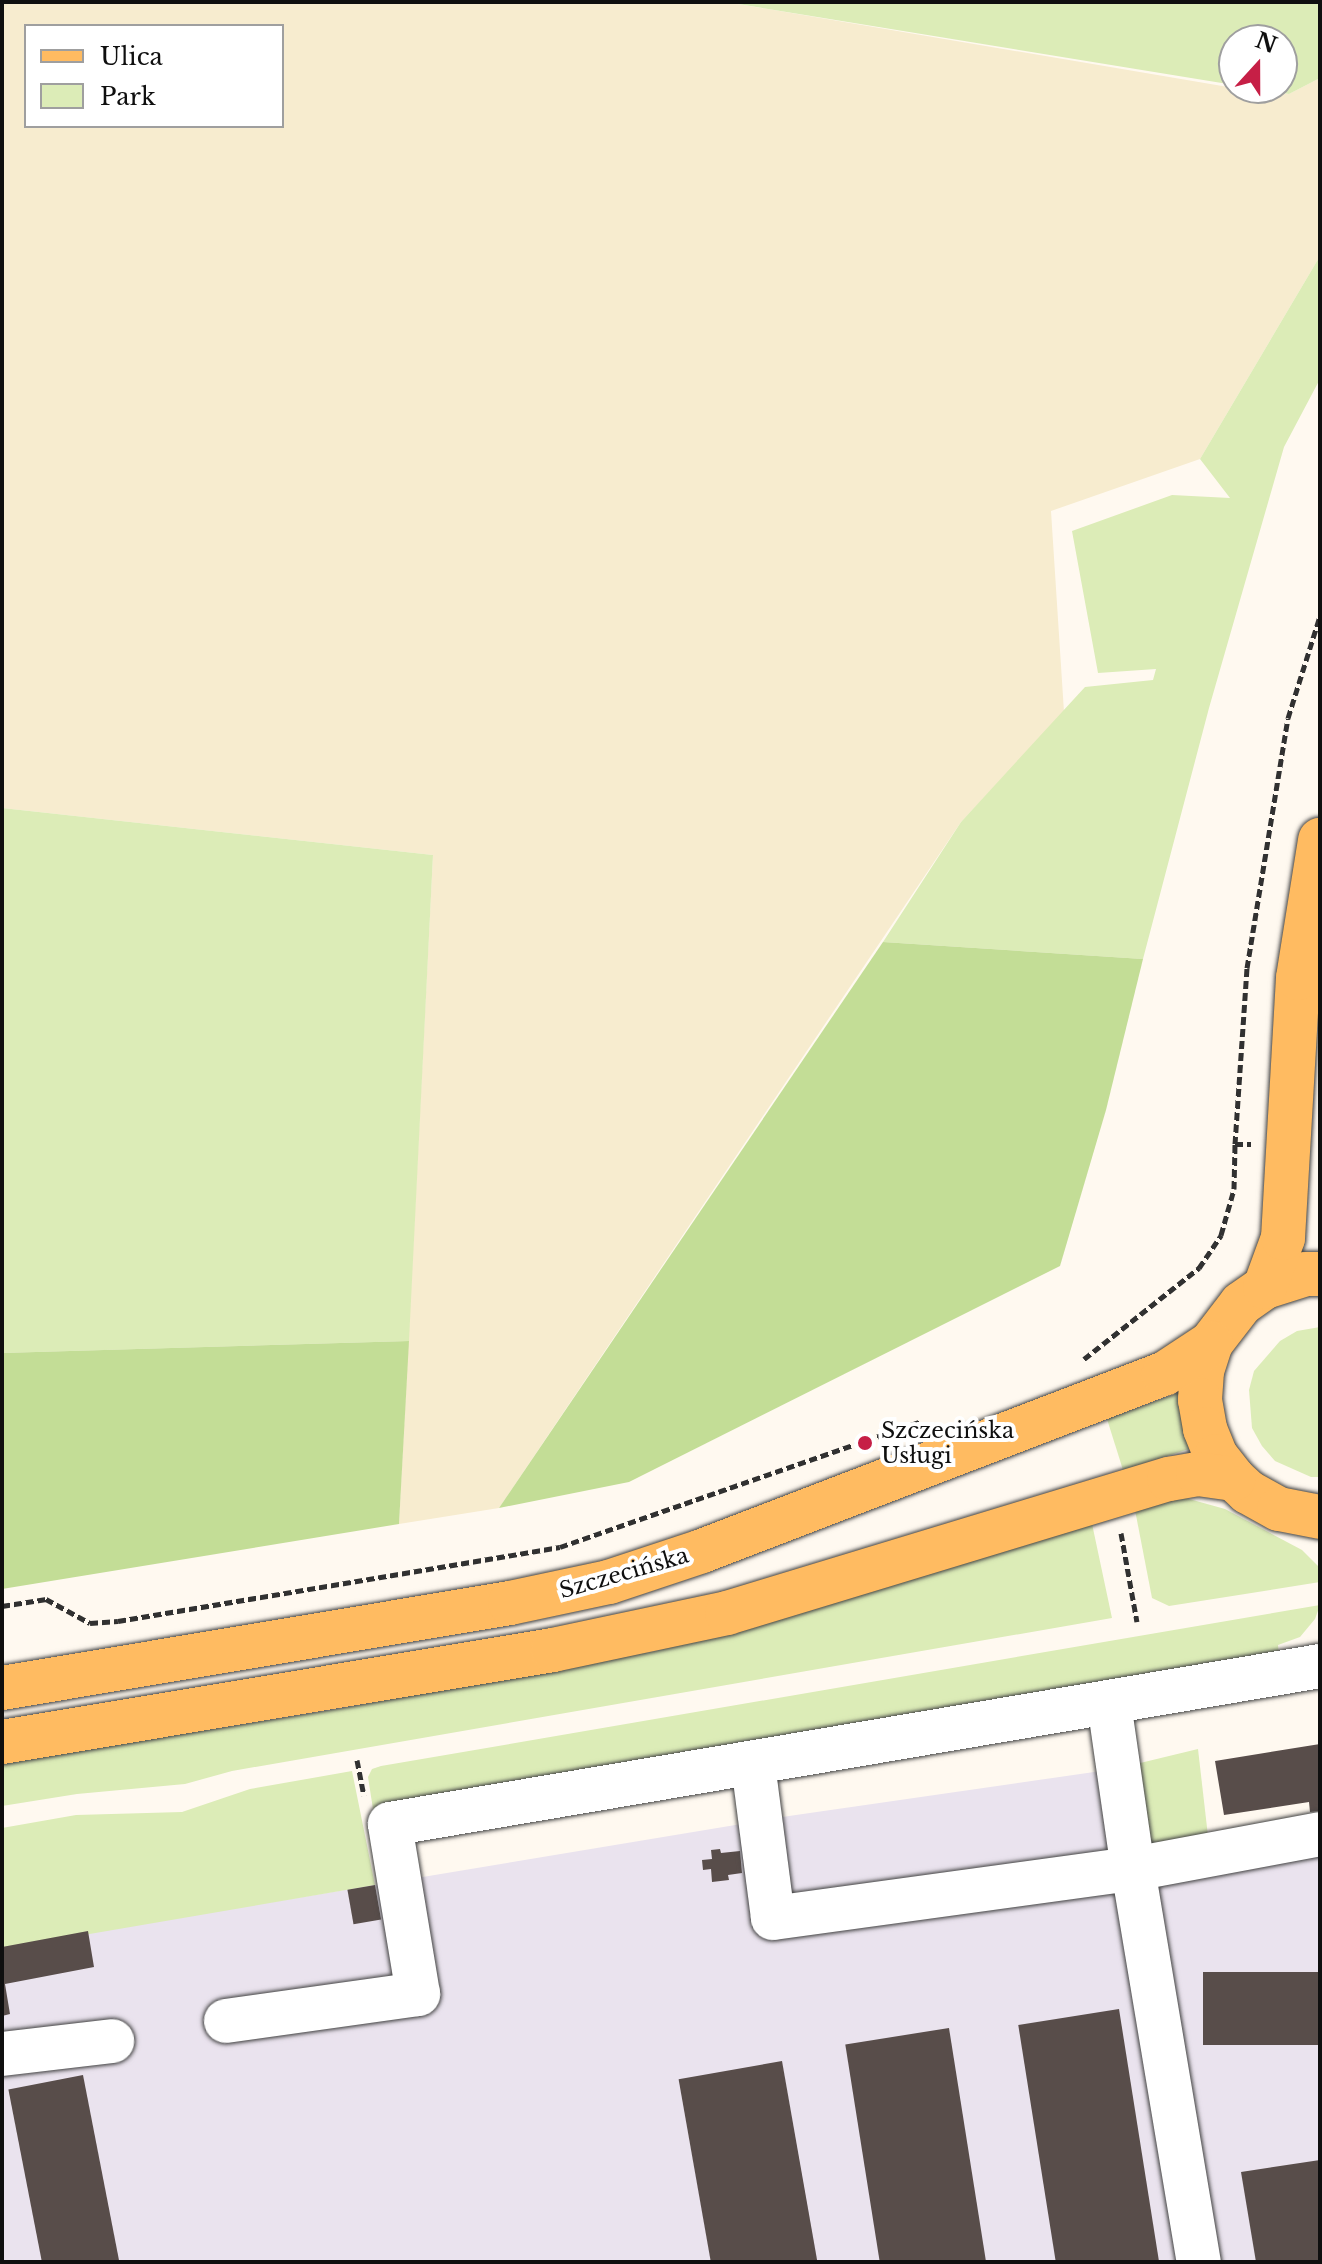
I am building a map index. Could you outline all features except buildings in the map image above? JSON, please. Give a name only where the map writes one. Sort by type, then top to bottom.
[{"type":"main road","points":[[1265,1287],[1283,1238],[1298,978],[1320,840]]},
{"type":"main road","points":[[1320,1274],[1265,1287],[1241,1304],[1211,1343],[1202,1371],[1200,1400],[1205,1429],[1216,1456],[1234,1479],[1279,1509],[1320,1517]]},
{"type":"main road","name":"Szczecińska","points":[[2,1688],[510,1603],[609,1582],[702,1551],[1164,1374],[1211,1343]]},
{"type":"main road","points":[[2,1742],[553,1650],[727,1613],[1169,1479],[1198,1474],[1234,1479]]},
{"type":"lane","points":[[226,2021],[418,1994],[390,1824],[1320,1666]]},
{"type":"lane","points":[[1109,1703],[1133,1869],[1199,2262]]},
{"type":"lane","points":[[753,1764],[773,1918],[1133,1869],[1320,1834]]},
{"type":"lane","points":[[2,2054],[112,2041]]},
{"type":"path","points":[[1235,1144],[1247,968],[1288,718],[1320,616]]},
{"type":"path","points":[[2,1606],[46,1599],[90,1623],[118,1621],[560,1547],[899,1426],[928,1419]]},
{"type":"shaded area","points":[[2,2],[726,2],[1218,85],[1218,104],[1298,104],[1298,89],[1320,78],[1320,256],[1200,459],[1051,511],[1064,712],[961,822],[499,1508],[399,1524],[433,855],[2,808]]},
{"type":"shaded area","points":[[1101,1771],[1158,1878],[1320,1853],[1320,2262],[2,2262],[2,1947],[789,1816]]},
{"type":"green space","points":[[726,2],[1320,2],[1320,78],[1298,89],[1298,24],[1218,24],[1218,82]]},
{"type":"green space","points":[[1320,256],[1320,379],[1284,447],[1209,708],[1143,959],[883,942],[961,822],[1085,687],[1153,680],[1156,669],[1098,673],[1072,531],[1172,495],[1230,498],[1200,459]]},
{"type":"green space","points":[[2,808],[433,855],[409,1341],[2,1353]]},
{"type":"green space","points":[[883,942],[1143,959],[1106,1110],[1060,1266],[629,1482],[499,1508]]},
{"type":"green space","points":[[1320,1327],[1320,1477],[1311,1477],[1275,1461],[1262,1446],[1252,1428],[1249,1390],[1254,1371],[1280,1341],[1297,1331]]},
{"type":"green space","points":[[409,1341],[399,1524],[2,1589],[2,1353]]},
{"type":"green space","points":[[1189,1389],[1194,1439],[1189,1449],[1123,1470],[1107,1419]]},
{"type":"green space","points":[[1182,1497],[1225,1509],[1302,1550],[1320,1568],[1320,1582],[1169,1606],[1152,1598],[1135,1510]]},
{"type":"green space","points":[[1091,1519],[1112,1618],[232,1771],[185,1784],[77,1794],[2,1806],[2,1763],[338,1709],[656,1651]]},
{"type":"green space","points":[[1320,1605],[1315,1619],[1300,1637],[1278,1645],[1279,1655],[375,1822],[368,1777],[372,1769],[381,1766]]},
{"type":"green space","points":[[1198,1749],[1208,1836],[1152,1848],[1136,1764]]},
{"type":"green space","points":[[352,1771],[375,1885],[2,1949],[2,1828],[76,1815],[182,1812],[250,1789]]},
{"type":"place","name":"Szczecińska Usługi","points":[[865,1443]]}]
